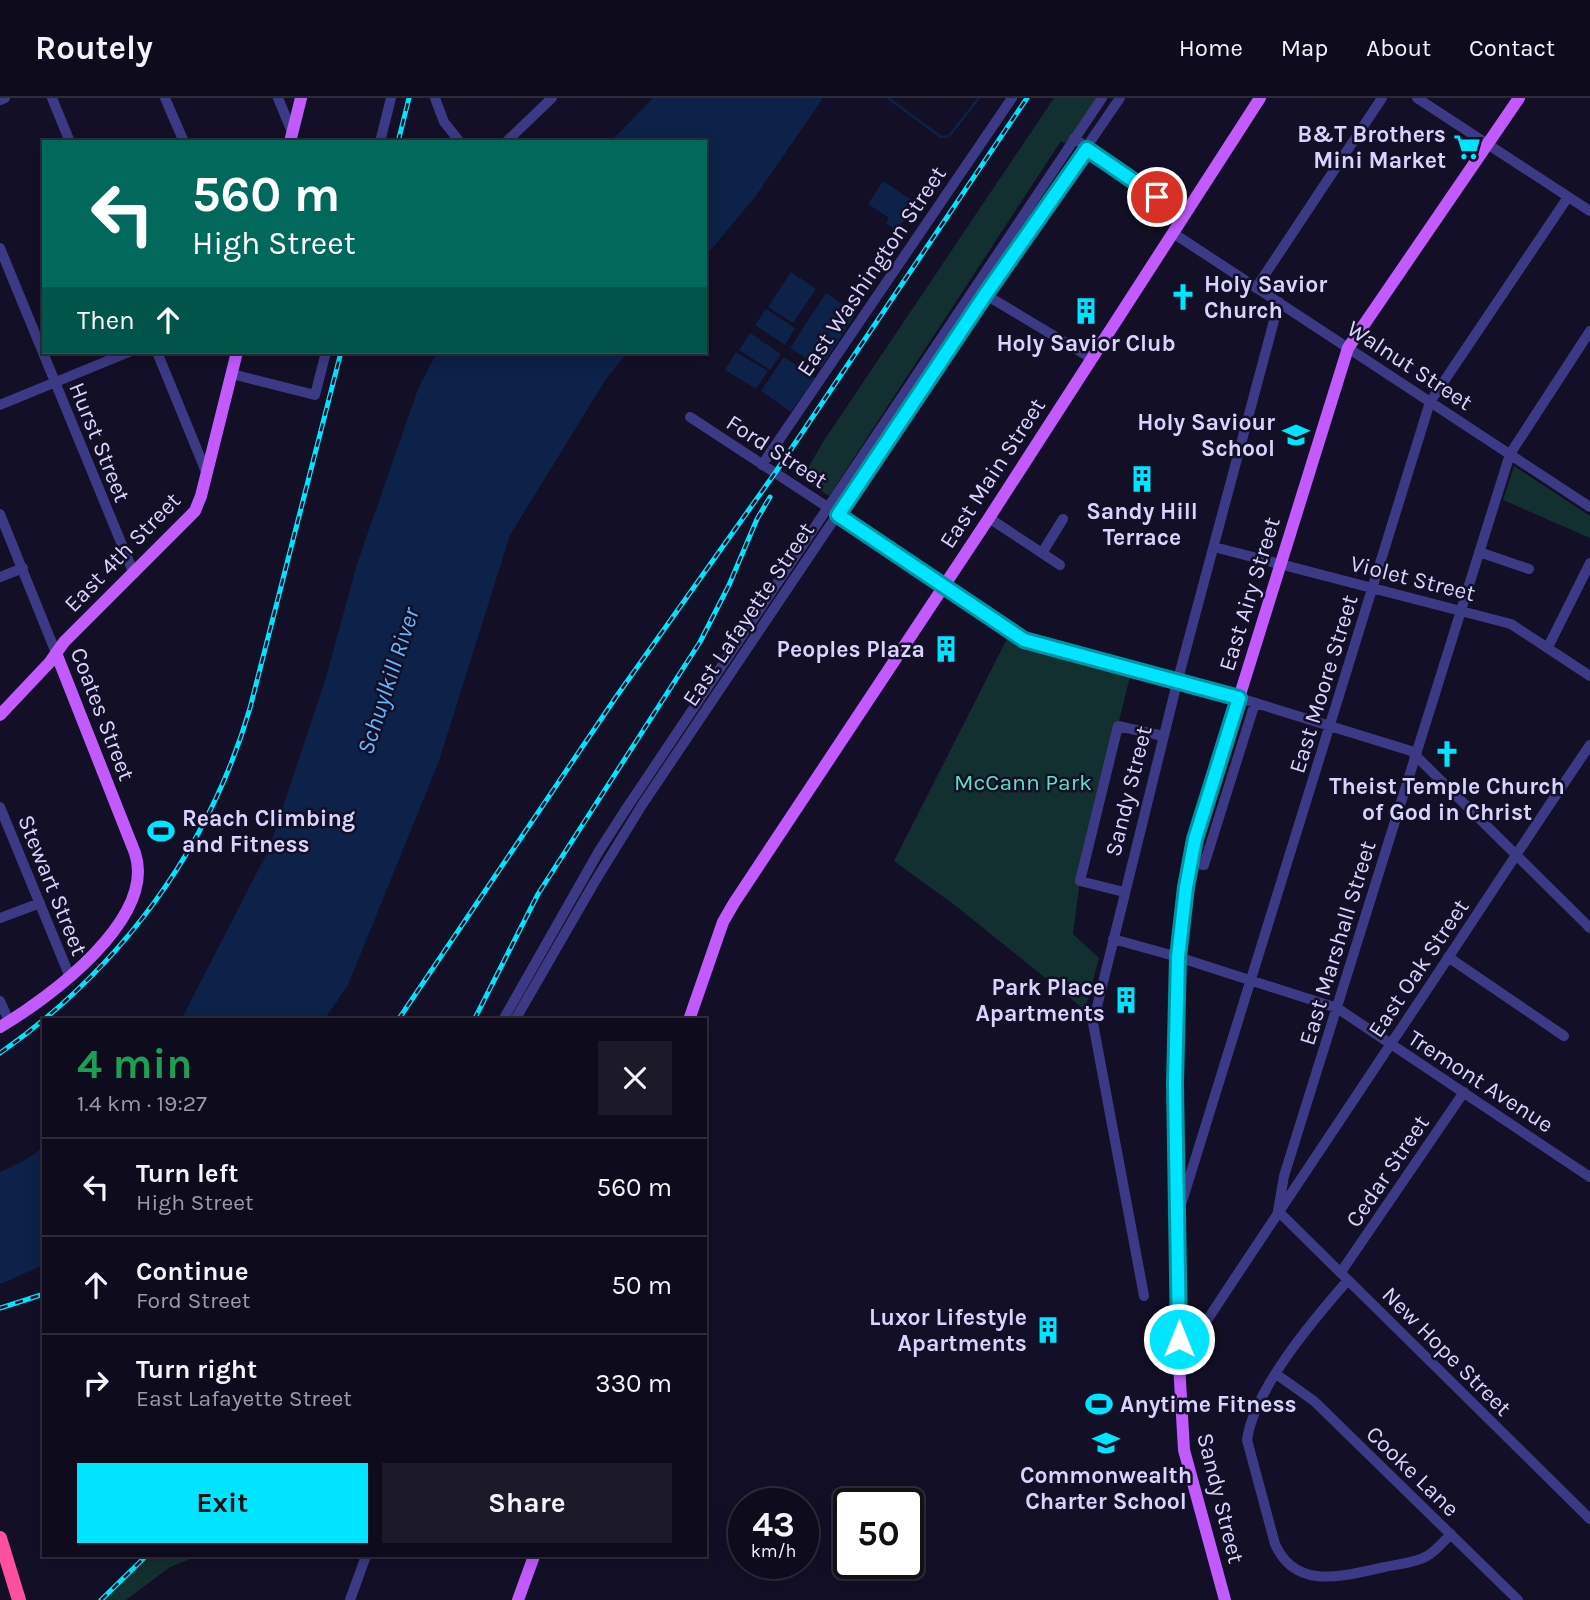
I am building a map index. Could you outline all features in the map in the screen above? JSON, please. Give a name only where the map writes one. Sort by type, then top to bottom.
[{"type":"highway","points":[[0,1538],[19,1600]]},
{"type":"main road","points":[[291,137],[301,98]]},
{"type":"main road","name":"East Main Street","points":[[691,1018],[723,922],[989,518],[1260,98]]},
{"type":"main road","name":"East Airy Street","points":[[1179,1364],[1175,1084],[1178,957],[1195,839],[1348,348],[1519,98]]},
{"type":"main road","name":"East 4th Street","points":[[0,715],[64,642],[195,511],[207,474],[237,354]]},
{"type":"main road","name":"Coates Street","points":[[56,653],[135,852],[138,879],[129,906],[99,947],[70,977]]},
{"type":"main road","points":[[4,1024],[44,999],[70,977]]},
{"type":"main road","name":"Sandy Street","points":[[1179,1364],[1184,1450],[1225,1600]]},
{"type":"main road","points":[[518,1600],[534,1557]]},
{"type":"street","points":[[52,98],[69,140]]},
{"type":"street","points":[[165,98],[183,140]]},
{"type":"street","points":[[278,98],[291,137]]},
{"type":"street","points":[[380,140],[391,98]]},
{"type":"street","points":[[435,98],[444,122],[458,140]]},
{"type":"street","points":[[508,140],[552,98]]},
{"type":"street","name":"East Washington Street","points":[[762,465],[1012,98]]},
{"type":"street","name":"East Lafayette Street","points":[[504,1018],[599,851],[1102,98]]},
{"type":"street","name":"East Lafayette Street","points":[[517,1018],[642,805],[1120,98]]},
{"type":"street","points":[[1256,288],[1382,98]]},
{"type":"street","points":[[1417,98],[1590,211]]},
{"type":"street","points":[[1074,138],[1184,215]]},
{"type":"street","name":"East Moore Street","points":[[1178,1214],[1430,402],[1568,197]]},
{"type":"street","name":"Walnut Street","points":[[1173,233],[1590,507]]},
{"type":"street","name":"Hurst Street","points":[[0,248],[42,350]]},
{"type":"street","points":[[974,287],[1091,358]]},
{"type":"street","name":"Sandy Street","points":[[1144,1296],[1093,1023],[1163,736],[1279,302]]},
{"type":"street","name":"East Marshall Street","points":[[1179,1364],[1278,1211],[1284,1176],[1510,454],[1590,331]]},
{"type":"street","name":"Hurst Street","points":[[44,354],[134,573]]},
{"type":"street","points":[[0,405],[124,354]]},
{"type":"street","points":[[157,354],[207,474]]},
{"type":"street","points":[[232,374],[315,395],[325,354]]},
{"type":"street","name":"Ford Street","points":[[690,417],[945,584],[1024,640],[1178,679],[1411,751],[1416,755]]},
{"type":"street","name":"Coates Street","points":[[0,513],[56,653]]},
{"type":"street","points":[[989,518],[1060,565]]},
{"type":"street","points":[[1042,553],[1063,519]]},
{"type":"street","name":"Violet Street","points":[[1214,547],[1511,624],[1590,676]]},
{"type":"street","points":[[1479,552],[1529,569]]},
{"type":"street","points":[[1548,646],[1590,563]]},
{"type":"street","points":[[0,578],[23,568]]},
{"type":"street","points":[[1190,862],[1204,865],[1255,703]]},
{"type":"street","points":[[1230,724],[1246,729]]},
{"type":"street","points":[[1124,892],[1080,881],[1118,726],[1163,736]]},
{"type":"street","name":"East Oak Street","points":[[1278,1211],[1590,748]]},
{"type":"street","points":[[1416,755],[1590,928]]},
{"type":"street","name":"Stewart Street","points":[[0,807],[5,831],[40,903],[70,977]]},
{"type":"street","points":[[0,918],[40,903]]},
{"type":"street","name":"Tremont Avenue","points":[[1113,939],[1337,1008],[1590,1177]]},
{"type":"street","points":[[1448,957],[1564,1036]]},
{"type":"street","points":[[0,1001],[4,1024]]},
{"type":"street","name":"Cedar Street","points":[[1451,1534],[1425,1558],[1334,1578],[1316,1576],[1288,1565],[1280,1557],[1275,1545],[1247,1440],[1249,1423],[1258,1402],[1345,1276],[1464,1093]]},
{"type":"street","name":"New Hope Street","points":[[1278,1211],[1590,1518]]},
{"type":"street","name":"Cooke Lane","points":[[1276,1374],[1314,1401],[1518,1600]]},
{"type":"street","points":[[350,1600],[366,1557]]},
{"type":"green space","points":[[1054,98],[1098,98],[1067,144],[1061,141],[829,496],[802,478],[823,442]]},
{"type":"green space","points":[[1514,466],[1590,516],[1590,538],[1503,500]]},
{"type":"green space","name":"McCann Park","points":[[1011,631],[1132,668],[1080,881],[1073,934],[1099,958],[1085,1010],[956,906],[894,861]]},
{"type":"green space","points":[[148,1557],[195,1557],[170,1567],[126,1600],[104,1600]]},
{"type":"water","points":[[653,98],[823,98],[755,197],[707,255],[707,140],[612,140]]},
{"type":"water","points":[[883,181],[916,203],[897,231],[886,223],[889,218],[868,204]]},
{"type":"water","points":[[791,272],[816,289],[793,323],[768,307]]},
{"type":"water","points":[[826,293],[856,313],[821,368],[790,348]]},
{"type":"water","points":[[766,309],[795,328],[785,345],[755,325]]},
{"type":"water","points":[[750,333],[781,354],[770,370],[739,350]]},
{"type":"water","points":[[736,352],[768,371],[756,389],[725,370]]},
{"type":"water","name":"Schuylkill River","points":[[436,354],[626,354],[606,379],[510,535],[439,761],[348,985],[325,1018],[182,1018],[269,849],[325,681],[357,564],[418,389]]},
{"type":"water","points":[[784,357],[815,378],[791,412],[761,391]]},
{"type":"water","points":[[42,1148],[42,1266],[0,1284],[0,1172]]},
{"type":"waterway","points":[[888,98],[941,137],[949,136],[979,98]]},
{"type":"railway","points":[[398,140],[409,98]]},
{"type":"railway","points":[[399,1018],[616,697],[775,473],[1027,98]]},
{"type":"railway","points":[[46,1018],[121,944],[155,902],[185,857],[211,810],[250,708],[340,354]]},
{"type":"railway","points":[[475,1018],[538,894],[700,642],[729,585],[757,519],[770,497]]},
{"type":"railway","points":[[0,1053],[42,1022]]},
{"type":"railway","points":[[0,1308],[42,1295]]},
{"type":"railway","points":[[101,1600],[145,1557]]},
{"type":"place","name":"B&T Brothers Mini Market","points":[[1467,147]]},
{"type":"place","name":"Holy Savior Church","points":[[1183,297]]},
{"type":"place","name":"Holy Savior Club","points":[[1086,311]]},
{"type":"place","name":"Holy Saviour School","points":[[1296,435]]},
{"type":"place","name":"Sandy Hill Terrace","points":[[1142,479]]},
{"type":"place","name":"Peoples Plaza","points":[[946,649]]},
{"type":"place","name":"Theist Temple Church of God in Christ","points":[[1447,754]]},
{"type":"place","name":"Reach Climbing and Fitness","points":[[161,831]]},
{"type":"place","name":"Park Place Apartments","points":[[1126,1000]]},
{"type":"place","name":"Luxor Lifestyle Apartments","points":[[1048,1330]]},
{"type":"place","name":"Anytime Fitness","points":[[1099,1404]]},
{"type":"place","name":"Commonwealth Charter School","points":[[1106,1443]]},
{"type":"route","points":[[1157,197],[1087,149],[985,295],[838,515],[945,584],[1024,640],[1178,679],[1239,698],[1195,839],[1178,957],[1175,1084],[1179,1339]]}]
